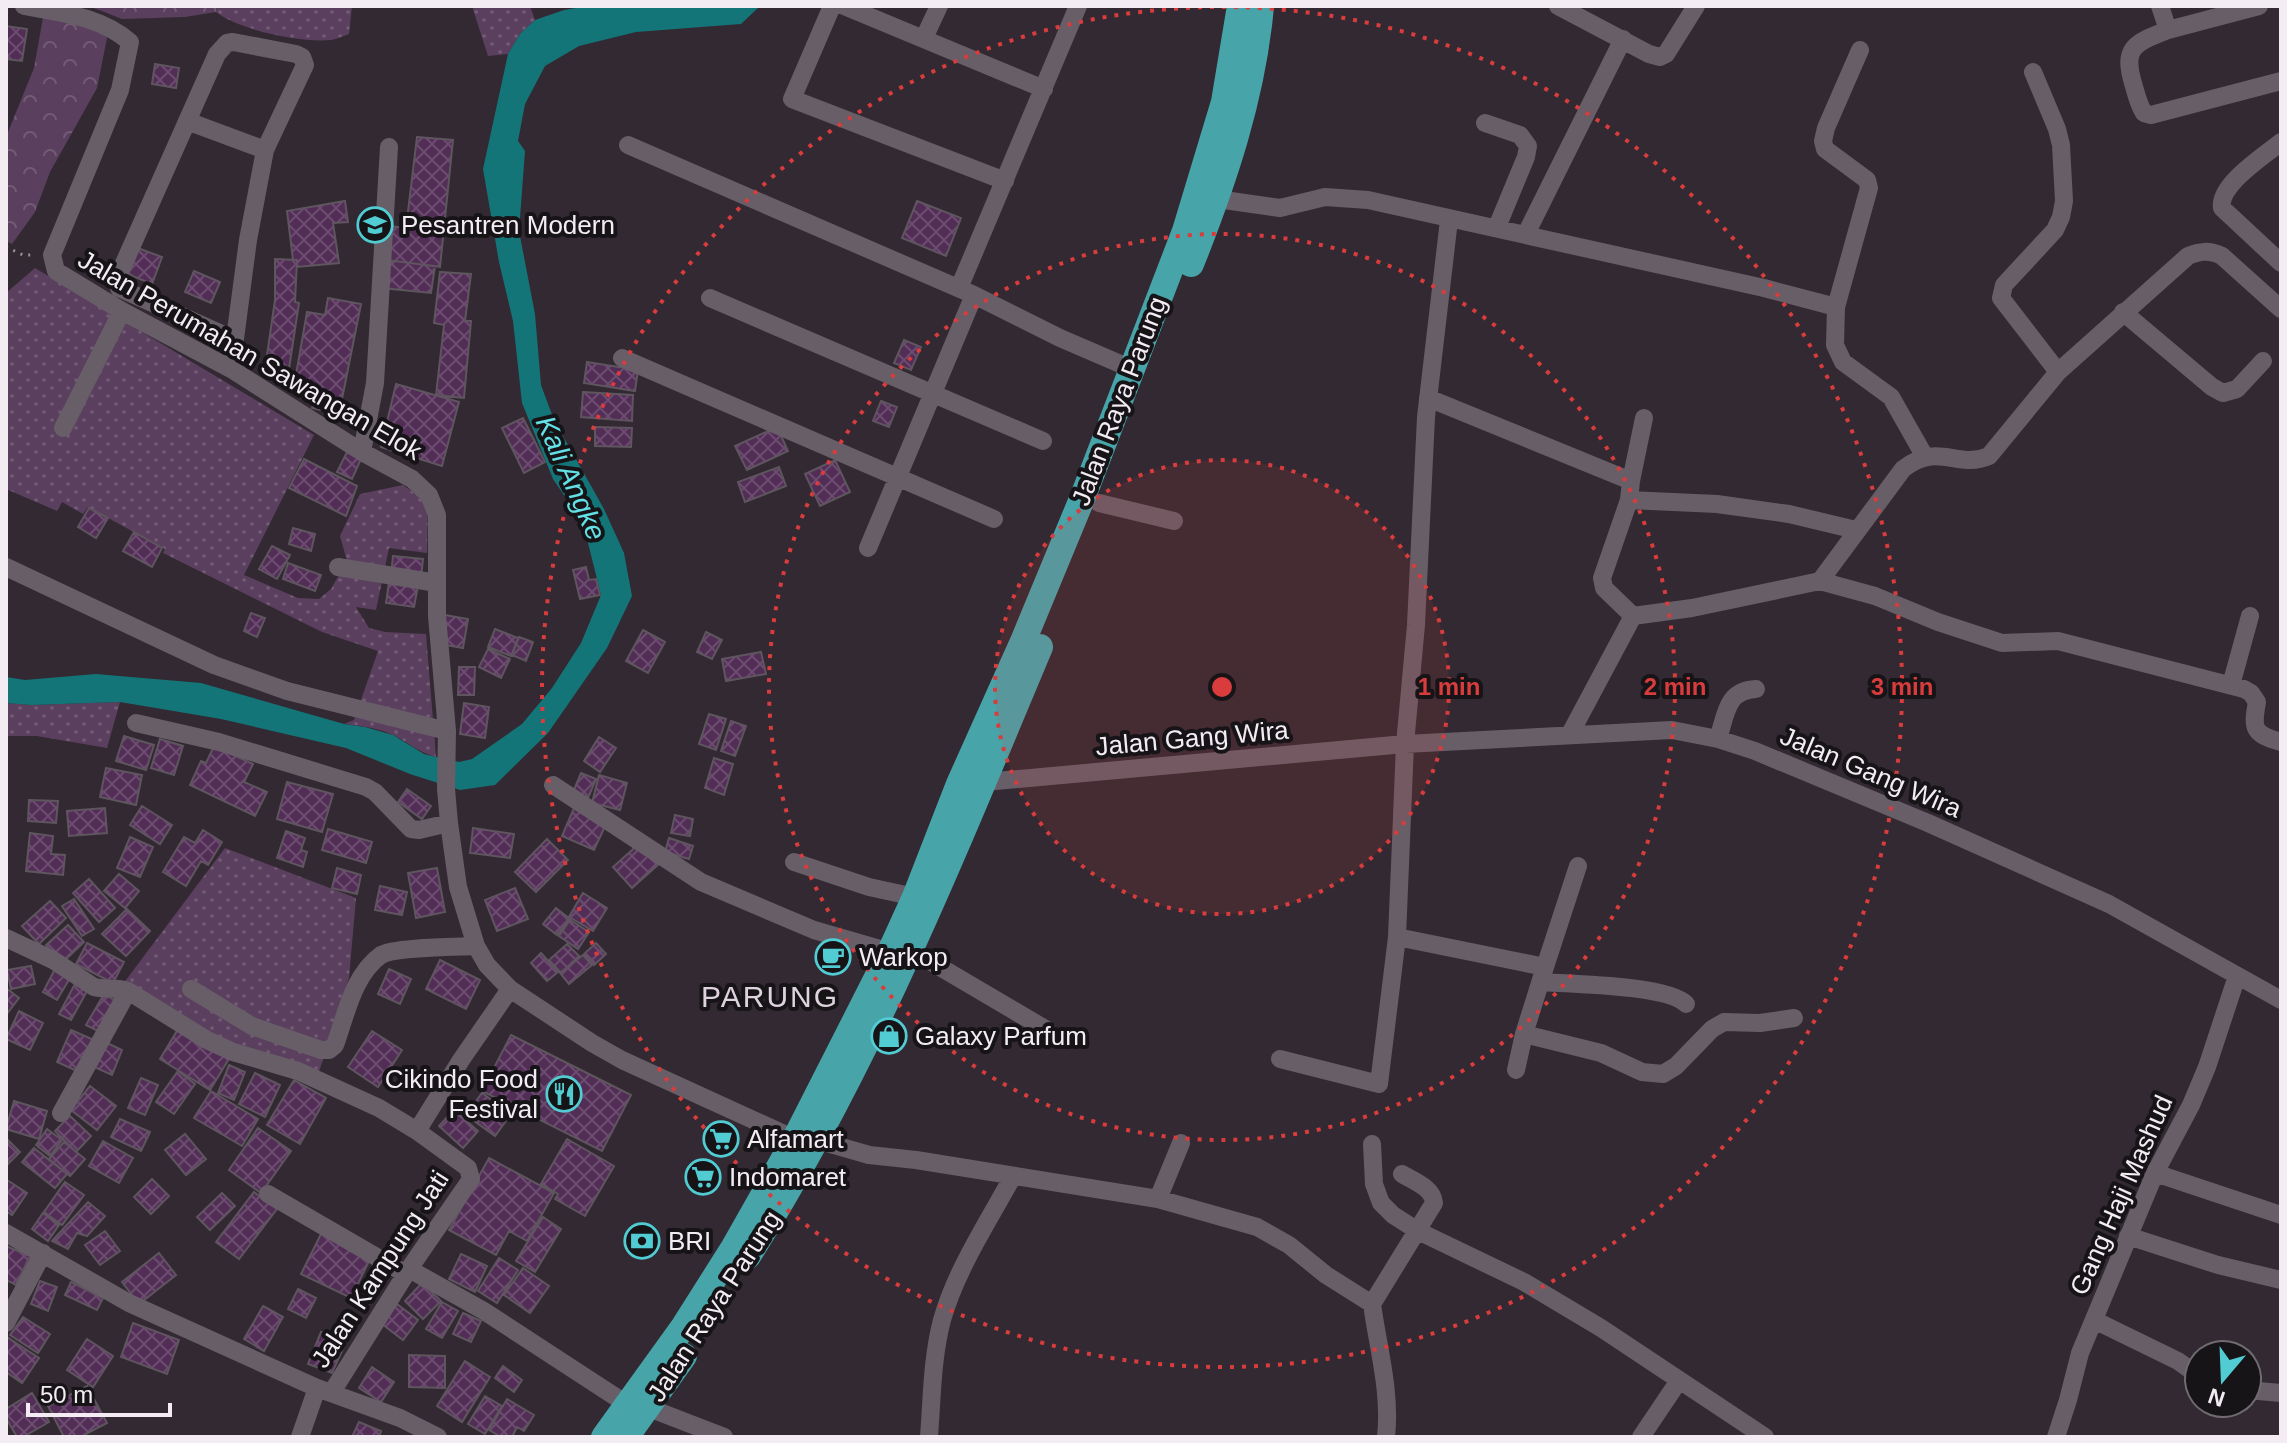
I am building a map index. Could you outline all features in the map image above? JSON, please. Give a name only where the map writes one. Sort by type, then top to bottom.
[{"type":"highway","name":"Jalan Raya Parung","points":[[901,951],[915,897],[971,783],[1099,503],[1217,199],[1224,102],[1240,6]]},
{"type":"highway","name":"Jalan Raya Parung","points":[[604,1437],[638,1407],[760,1238],[901,951],[971,783],[1024,639],[1185,231],[1220,151],[1252,65],[1261,6]]},
{"type":"highway","name":"Jalan Raya Parung","points":[[626,1437],[638,1407]]},
{"type":"street","name":"Jalan Perumahan Sawangan Elok","points":[[24,6],[83,17],[117,30],[130,42],[120,90],[52,255],[56,271],[122,311],[231,369],[362,452],[412,479],[429,495],[437,515],[439,659],[447,731],[446,789],[458,887],[476,946],[487,965],[510,989],[622,1060],[806,1140],[869,1155],[1158,1199],[1267,1231],[1326,1275],[1372,1304]]},
{"type":"street","points":[[832,6],[792,99],[1005,181]]},
{"type":"street","points":[[844,6],[1044,89]]},
{"type":"street","points":[[924,38],[939,6]]},
{"type":"street","points":[[868,548],[933,394],[1005,181],[1078,6]]},
{"type":"street","points":[[1558,6],[1654,56],[1666,54],[1696,6]]},
{"type":"street","points":[[2160,6],[2168,30]]},
{"type":"street","points":[[2253,7],[2168,30],[2137,44],[2128,55],[2128,65],[2144,113],[2151,115],[2281,81]]},
{"type":"street","points":[[1526,234],[1623,39]]},
{"type":"street","points":[[231,369],[235,340],[248,240],[265,150],[305,65],[302,57],[296,54],[242,42],[227,43],[217,54],[117,279],[119,288],[235,340]]},
{"type":"street","points":[[1860,50],[1823,141],[1825,149],[1867,180],[1869,188],[1836,307],[1835,345],[1838,355],[1891,397],[1925,457]]},
{"type":"street","points":[[2033,72],[2059,137],[2064,201],[2055,230],[2004,285],[2001,298],[2058,372]]},
{"type":"street","points":[[187,121],[265,150]]},
{"type":"street","points":[[1485,123],[1520,135],[1528,146],[1497,227]]},
{"type":"street","points":[[2279,257],[2220,203],[2222,196],[2237,179],[2281,142]]},
{"type":"street","points":[[628,145],[967,292],[1132,369]]},
{"type":"street","points":[[362,452],[375,383],[389,147]]},
{"type":"street","points":[[1217,199],[1280,208],[1325,197],[1390,205],[1764,288],[1836,307]]},
{"type":"street","points":[[1280,1059],[1379,1084],[1397,937],[1405,744],[1416,625],[1428,398],[1449,220]]},
{"type":"street","points":[[1820,581],[1903,469],[1925,457],[1939,455],[1978,461],[1989,456],[2058,372],[2174,266],[2199,251],[2211,251],[2222,256],[2281,309]]},
{"type":"street","points":[[710,298],[1043,441]]},
{"type":"street","points":[[63,428],[122,311]]},
{"type":"street","points":[[2123,312],[2223,393],[2237,389],[2263,361]]},
{"type":"street","points":[[622,358],[994,519]]},
{"type":"street","points":[[1428,398],[1630,491],[1789,514],[1856,530]]},
{"type":"street","points":[[1633,616],[1604,588],[1602,578],[1630,491],[1644,418]]},
{"type":"street","points":[[1099,503],[1174,521]]},
{"type":"street","points":[[6,567],[214,665],[287,691],[447,731]]},
{"type":"street","points":[[338,567],[437,583]]},
{"type":"street","points":[[1633,616],[1692,608],[1820,581],[1875,596],[1938,622],[2002,643],[2058,641],[2231,685],[2255,697],[2255,729],[2281,742]]},
{"type":"street","points":[[1570,734],[1633,616]]},
{"type":"street","points":[[2231,685],[2250,616]]},
{"type":"street","points":[[1718,739],[1733,697],[1739,691],[1756,689]]},
{"type":"street","points":[[136,723],[219,742],[366,787],[375,792],[411,829],[449,823]]},
{"type":"street","name":"Jalan Gang Wira","points":[[971,783],[1405,744],[1672,730],[1718,739],[1755,751],[1928,823],[2109,904],[2281,1000]]},
{"type":"street","points":[[553,785],[701,882],[814,930],[901,951],[1047,1030]]},
{"type":"street","points":[[794,862],[869,887],[915,897]]},
{"type":"street","points":[[1516,1070],[1524,1034],[1578,866]]},
{"type":"street","points":[[1397,937],[1543,974],[1642,989],[1680,998],[1686,1004]]},
{"type":"street","points":[[6,938],[53,960],[94,987],[116,987],[128,991],[207,1040],[233,1052],[313,1078],[379,1108],[417,1131]]},
{"type":"street","points":[[191,989],[252,1026],[329,1050],[335,1045],[361,977],[381,955],[397,951],[476,946]]},
{"type":"street","name":"Gang Haji Mashud","points":[[2056,1437],[2080,1353],[2155,1173],[2202,1079],[2237,976]]},
{"type":"street","name":"Jalan Kampung Jati","points":[[324,1390],[471,1179],[472,1173],[468,1168],[417,1131],[510,989]]},
{"type":"street","points":[[61,1113],[128,991]]},
{"type":"street","points":[[1524,1034],[1601,1053],[1642,1072],[1663,1074],[1676,1066],[1712,1029],[1724,1022],[1760,1023],[1794,1018]]},
{"type":"street","points":[[1158,1199],[1181,1143]]},
{"type":"street","points":[[1372,1144],[1374,1184],[1381,1203],[1393,1215],[1418,1231],[1524,1282],[1601,1328],[1765,1437]]},
{"type":"street","points":[[2155,1173],[2281,1215]]},
{"type":"street","points":[[1386,1437],[1386,1385],[1372,1304],[1434,1203],[1434,1197],[1402,1174]]},
{"type":"street","points":[[929,1437],[942,1320],[955,1284],[1013,1176]]},
{"type":"street","points":[[268,1194],[484,1311],[638,1407],[724,1437]]},
{"type":"street","name":"Jalan Kampung Jati","points":[[6,1233],[129,1303],[438,1437]]},
{"type":"street","points":[[2128,1236],[2218,1265],[2281,1280]]},
{"type":"street","points":[[6,1323],[43,1253]]},
{"type":"street","points":[[2094,1320],[2183,1365]]},
{"type":"street","points":[[1641,1437],[1678,1382]]},
{"type":"street","points":[[300,1437],[324,1390]]},
{"type":"path","points":[[6,247],[23,255],[52,255]]},
{"type":"green space","points":[[89,6],[217,6],[216,12],[185,17],[122,19]]},
{"type":"green space","points":[[217,6],[352,6],[349,34],[333,40],[318,40],[255,30],[216,12]]},
{"type":"green space","points":[[472,6],[530,6],[535,20],[520,34],[508,54],[488,56]]},
{"type":"green space","points":[[44,12],[108,33],[97,88],[50,172],[35,212],[12,244],[6,241],[6,137],[34,68]]},
{"type":"green space","points":[[35,268],[314,435],[244,575],[298,598],[319,599],[331,589],[347,561],[340,536],[360,494],[403,485],[428,503],[427,553],[389,548],[376,610],[356,607],[369,628],[426,634],[436,757],[383,731],[344,724],[354,720],[378,651],[322,632],[163,553],[165,549],[88,507],[83,514],[62,502],[57,511],[6,489],[6,293]]},
{"type":"green space","points":[[120,702],[107,748],[37,736],[6,736],[6,703]]},
{"type":"green space","points":[[225,848],[356,898],[349,978],[318,1075],[229,1045],[123,984]]},
{"type":"water","name":"Kali Angke","points":[[588,6],[760,6],[741,24],[636,32],[579,46],[545,66],[525,104],[518,141],[525,151],[519,231],[535,314],[541,385],[554,420],[604,509],[624,553],[632,596],[607,648],[548,733],[495,785],[460,790],[346,748],[221,719],[120,702],[6,703],[6,677],[25,680],[96,674],[201,683],[393,735],[424,754],[459,762],[472,759],[522,724],[552,688],[581,643],[601,595],[583,523],[553,479],[522,403],[513,321],[483,169],[508,54],[520,34],[535,20]]},
{"type":"building","points":[[6,26],[27,29],[22,61],[6,59]]},
{"type":"building","points":[[155,64],[179,68],[176,88],[152,84]]},
{"type":"building","points":[[417,137],[453,140],[440,267],[386,260],[390,226],[406,228]]},
{"type":"building","points":[[345,201],[348,222],[333,223],[339,263],[297,267],[297,260],[293,260],[287,211]]},
{"type":"building","points":[[917,201],[961,218],[946,256],[902,238]]},
{"type":"building","points":[[135,247],[162,257],[152,284],[125,273]]},
{"type":"building","points":[[275,259],[297,260],[295,302],[299,303],[287,382],[264,376],[275,300]]},
{"type":"building","points":[[386,260],[435,266],[431,293],[382,288]]},
{"type":"building","points":[[194,271],[220,282],[211,303],[185,292]]},
{"type":"building","points":[[440,272],[471,274],[465,321],[471,321],[464,398],[436,395],[444,325],[434,323]]},
{"type":"building","points":[[328,298],[361,304],[339,414],[312,408],[315,393],[294,386],[307,312],[325,315]]},
{"type":"building","points":[[904,340],[921,347],[911,370],[894,363]]},
{"type":"building","points":[[587,362],[638,370],[635,391],[584,383]]},
{"type":"building","points":[[396,384],[459,402],[442,466],[381,447]]},
{"type":"building","points":[[583,392],[633,395],[632,421],[581,417]]},
{"type":"building","points":[[881,401],[897,407],[889,427],[873,421]]},
{"type":"building","points":[[523,418],[545,462],[524,473],[502,428]]},
{"type":"building","points":[[595,427],[632,428],[631,447],[595,446]]},
{"type":"building","points":[[777,427],[788,451],[747,470],[735,446]]},
{"type":"building","points":[[347,452],[361,459],[352,479],[337,472]]},
{"type":"building","points":[[304,459],[357,486],[346,516],[289,488]]},
{"type":"building","points":[[835,460],[850,492],[820,506],[805,474]]},
{"type":"building","points":[[779,467],[786,486],[745,502],[738,482]]},
{"type":"building","points":[[89,508],[108,518],[96,538],[78,527]]},
{"type":"building","points":[[293,528],[315,534],[311,551],[289,544]]},
{"type":"building","points":[[134,532],[162,548],[152,567],[123,551]]},
{"type":"building","points":[[272,546],[290,555],[277,579],[259,569]]},
{"type":"building","points":[[393,556],[423,559],[421,578],[391,575]]},
{"type":"building","points":[[288,563],[321,575],[315,591],[283,579]]},
{"type":"building","points":[[586,567],[589,580],[596,579],[600,595],[580,599],[573,570]]},
{"type":"building","points":[[389,582],[418,586],[414,607],[386,603]]},
{"type":"building","points":[[251,613],[265,618],[257,637],[244,631]]},
{"type":"building","points":[[445,615],[468,619],[463,648],[440,644]]},
{"type":"building","points":[[495,629],[518,638],[511,656],[488,647]]},
{"type":"building","points":[[643,630],[665,642],[648,673],[626,661]]},
{"type":"building","points":[[706,632],[722,640],[712,659],[697,652]]},
{"type":"building","points":[[519,637],[533,642],[526,661],[512,655]]},
{"type":"building","points":[[488,649],[510,659],[501,678],[479,667]]},
{"type":"building","points":[[761,652],[766,674],[726,681],[722,659]]},
{"type":"building","points":[[459,667],[475,667],[474,695],[458,695]]},
{"type":"building","points":[[464,703],[489,707],[485,738],[460,734]]},
{"type":"building","points":[[709,714],[726,719],[716,750],[699,744]]},
{"type":"building","points":[[731,721],[746,726],[735,756],[721,751]]},
{"type":"building","points":[[124,736],[154,745],[146,770],[116,761]]},
{"type":"building","points":[[599,737],[616,748],[600,772],[584,761]]},
{"type":"building","points":[[160,739],[183,746],[174,775],[151,768]]},
{"type":"building","points":[[214,746],[253,764],[244,782],[267,792],[255,816],[190,785],[201,761],[206,763]]},
{"type":"building","points":[[714,758],[733,764],[724,795],[705,788]]},
{"type":"building","points":[[106,768],[142,775],[136,805],[100,797]]},
{"type":"building","points":[[581,773],[596,779],[588,798],[573,792]]},
{"type":"building","points":[[599,775],[627,783],[620,810],[592,803]]},
{"type":"building","points":[[287,782],[333,794],[322,832],[277,819]]},
{"type":"building","points":[[407,789],[431,806],[422,819],[398,802]]},
{"type":"building","points":[[29,800],[58,801],[56,823],[28,821]]},
{"type":"building","points":[[142,806],[172,825],[160,844],[130,825]]},
{"type":"building","points":[[105,808],[107,833],[69,836],[67,811]]},
{"type":"building","points":[[574,808],[607,822],[594,850],[562,836]]},
{"type":"building","points":[[675,815],[693,819],[690,836],[671,833]]},
{"type":"building","points":[[473,828],[514,834],[510,858],[470,853]]},
{"type":"building","points":[[328,829],[372,842],[366,863],[322,850]]},
{"type":"building","points":[[203,830],[222,842],[208,865],[201,861],[186,886],[163,872],[184,837],[195,843]]},
{"type":"building","points":[[286,831],[305,838],[301,850],[307,852],[303,867],[277,858]]},
{"type":"building","points":[[30,833],[53,836],[51,854],[65,855],[63,875],[26,871]]},
{"type":"building","points":[[130,837],[153,847],[140,877],[117,868]]},
{"type":"building","points":[[669,838],[693,846],[689,859],[665,852]]},
{"type":"building","points":[[547,839],[568,860],[536,892],[515,872]]},
{"type":"building","points":[[640,843],[659,864],[632,888],[613,867]]},
{"type":"building","points":[[337,868],[361,875],[357,894],[332,888]]},
{"type":"building","points":[[437,868],[445,912],[416,918],[408,873]]},
{"type":"building","points":[[119,874],[139,891],[125,908],[104,891]]},
{"type":"building","points":[[89,879],[115,908],[99,922],[73,893]]},
{"type":"building","points":[[380,886],[407,892],[402,915],[375,910]]},
{"type":"building","points":[[515,888],[528,919],[497,931],[485,900]]},
{"type":"building","points":[[583,893],[607,908],[593,931],[569,917]]},
{"type":"building","points":[[74,899],[94,929],[82,936],[62,906]]},
{"type":"building","points":[[50,901],[66,918],[39,944],[22,926]]},
{"type":"building","points":[[556,908],[570,919],[557,935],[543,924]]},
{"type":"building","points":[[127,909],[150,931],[126,956],[102,934]]},
{"type":"building","points":[[570,920],[589,932],[578,949],[559,936]]},
{"type":"building","points":[[68,925],[84,942],[62,963],[46,945]]},
{"type":"building","points":[[87,943],[124,962],[113,983],[76,964]]},
{"type":"building","points":[[596,943],[606,954],[594,965],[584,954]]},
{"type":"building","points":[[567,944],[579,956],[561,973],[549,960]]},
{"type":"building","points":[[541,953],[558,972],[547,981],[531,963]]},
{"type":"building","points":[[583,955],[592,965],[569,984],[560,973]]},
{"type":"building","points":[[440,960],[480,980],[466,1009],[426,989]]},
{"type":"building","points":[[31,966],[35,984],[11,989],[7,970]]},
{"type":"building","points":[[55,969],[70,978],[57,1000],[43,992]]},
{"type":"building","points":[[389,969],[411,979],[400,1004],[378,994]]},
{"type":"building","points":[[75,984],[87,991],[71,1020],[59,1014]]},
{"type":"building","points":[[6,988],[19,998],[6,1015]]},
{"type":"building","points":[[104,994],[116,1001],[98,1031],[86,1025]]},
{"type":"building","points":[[19,1011],[43,1023],[30,1050],[6,1039]]},
{"type":"building","points":[[180,1026],[230,1057],[210,1090],[160,1059]]},
{"type":"building","points":[[71,1030],[94,1040],[79,1072],[57,1062]]},
{"type":"building","points":[[372,1031],[402,1050],[378,1087],[348,1067]]},
{"type":"building","points":[[511,1035],[631,1095],[602,1151],[482,1091]]},
{"type":"building","points":[[103,1041],[122,1050],[112,1075],[92,1066]]},
{"type":"building","points":[[229,1065],[245,1072],[234,1100],[218,1093]]},
{"type":"building","points":[[178,1071],[195,1084],[174,1114],[156,1102]]},
{"type":"building","points":[[255,1073],[280,1085],[265,1117],[239,1104]]},
{"type":"building","points":[[141,1078],[158,1085],[145,1115],[128,1108]]},
{"type":"building","points":[[294,1080],[326,1098],[300,1144],[267,1125]]},
{"type":"building","points":[[90,1086],[116,1106],[97,1130],[71,1110]]},
{"type":"building","points":[[211,1091],[258,1119],[242,1146],[194,1118]]},
{"type":"building","points":[[482,1093],[511,1114],[495,1136],[466,1115]]},
{"type":"building","points":[[14,1101],[47,1111],[39,1139],[6,1129]]},
{"type":"building","points":[[454,1110],[478,1131],[463,1148],[439,1126]]},
{"type":"building","points":[[70,1116],[91,1136],[76,1152],[55,1131]]},
{"type":"building","points":[[120,1119],[150,1132],[141,1151],[111,1137]]},
{"type":"building","points":[[258,1128],[291,1151],[261,1193],[229,1170]]},
{"type":"building","points":[[47,1129],[62,1140],[50,1156],[36,1145]]},
{"type":"building","points":[[185,1134],[206,1159],[186,1175],[165,1150]]},
{"type":"building","points":[[6,1138],[20,1152],[6,1166]]},
{"type":"building","points":[[567,1139],[614,1166],[585,1216],[555,1199],[558,1194],[541,1184]]},
{"type":"building","points":[[103,1141],[133,1158],[119,1183],[89,1166]]},
{"type":"building","points":[[64,1142],[85,1159],[70,1176],[49,1159]]},
{"type":"building","points":[[34,1148],[67,1174],[55,1188],[22,1162]]},
{"type":"building","points":[[489,1158],[554,1193],[527,1241],[509,1231],[496,1255],[449,1230]]},
{"type":"building","points":[[152,1179],[169,1196],[151,1214],[134,1197]]},
{"type":"building","points":[[7,1180],[27,1193],[12,1215],[6,1211]]},
{"type":"building","points":[[65,1182],[84,1195],[62,1225],[44,1212]]},
{"type":"building","points":[[254,1192],[277,1209],[239,1259],[216,1242]]},
{"type":"building","points":[[222,1193],[235,1206],[210,1230],[197,1217]]},
{"type":"building","points":[[88,1202],[105,1216],[87,1236],[77,1233],[68,1249],[52,1241]]},
{"type":"building","points":[[43,1213],[59,1225],[48,1241],[32,1229]]},
{"type":"building","points":[[543,1217],[561,1229],[535,1272],[516,1261]]},
{"type":"building","points":[[323,1230],[372,1255],[351,1298],[301,1274]]},
{"type":"building","points":[[105,1231],[120,1251],[100,1265],[85,1245]]},
{"type":"building","points":[[6,1246],[30,1256],[16,1285],[6,1280]]},
{"type":"building","points":[[159,1253],[176,1275],[139,1304],[122,1282]]},
{"type":"building","points":[[461,1254],[487,1266],[475,1292],[449,1279]]},
{"type":"building","points":[[499,1258],[518,1270],[497,1303],[478,1291]]},
{"type":"building","points":[[523,1268],[549,1286],[530,1313],[504,1295]]},
{"type":"building","points":[[40,1281],[57,1287],[48,1311],[31,1304]]},
{"type":"building","points":[[71,1282],[103,1298],[97,1310],[65,1295]]},
{"type":"building","points":[[422,1283],[441,1301],[423,1319],[405,1301]]},
{"type":"building","points":[[298,1289],[316,1298],[306,1318],[288,1309]]},
{"type":"building","points":[[442,1302],[458,1311],[442,1338],[426,1329]]},
{"type":"building","points":[[397,1304],[418,1320],[403,1340],[382,1324]]},
{"type":"building","points":[[263,1306],[283,1317],[264,1351],[244,1339]]},
{"type":"building","points":[[463,1313],[481,1321],[471,1342],[453,1334]]},
{"type":"building","points":[[23,1317],[50,1334],[38,1353],[10,1335]]},
{"type":"building","points":[[133,1323],[179,1340],[167,1374],[121,1357]]},
{"type":"building","points":[[321,1332],[346,1342],[332,1373],[308,1364]]},
{"type":"building","points":[[7,1337],[39,1358],[22,1383],[6,1372]]},
{"type":"building","points":[[87,1339],[113,1356],[93,1387],[67,1370]]},
{"type":"building","points":[[409,1355],[445,1356],[445,1388],[409,1387]]},
{"type":"building","points":[[465,1361],[490,1377],[462,1422],[437,1406]]},
{"type":"building","points":[[503,1366],[522,1380],[514,1392],[495,1378]]},
{"type":"building","points":[[372,1367],[394,1382],[381,1402],[359,1388]]},
{"type":"building","points":[[87,1386],[107,1423],[80,1437],[64,1437],[48,1406]]},
{"type":"building","points":[[32,1393],[49,1422],[23,1437],[17,1437],[6,1418],[6,1409]]},
{"type":"building","points":[[485,1396],[502,1406],[485,1434],[468,1424]]},
{"type":"building","points":[[507,1399],[534,1415],[524,1431],[517,1427],[512,1437],[501,1437],[489,1430]]},
{"type":"building","points":[[359,1422],[381,1431],[379,1437],[352,1437]]},
{"type":"place","name":"Pesantren Modern","points":[[375,225]]},
{"type":"place","name":"Warkop","points":[[833,957]]},
{"type":"place","name":"Galaxy Parfum","points":[[889,1036]]},
{"type":"place","name":"Cikindo Food Festival","points":[[564,1094]]},
{"type":"place","name":"Alfamart","points":[[721,1139]]},
{"type":"place","name":"Indomaret","points":[[703,1177]]},
{"type":"place","name":"BRI","points":[[642,1241]]},
{"type":"district","name":"PARUNG","points":[[770,996]]}]
